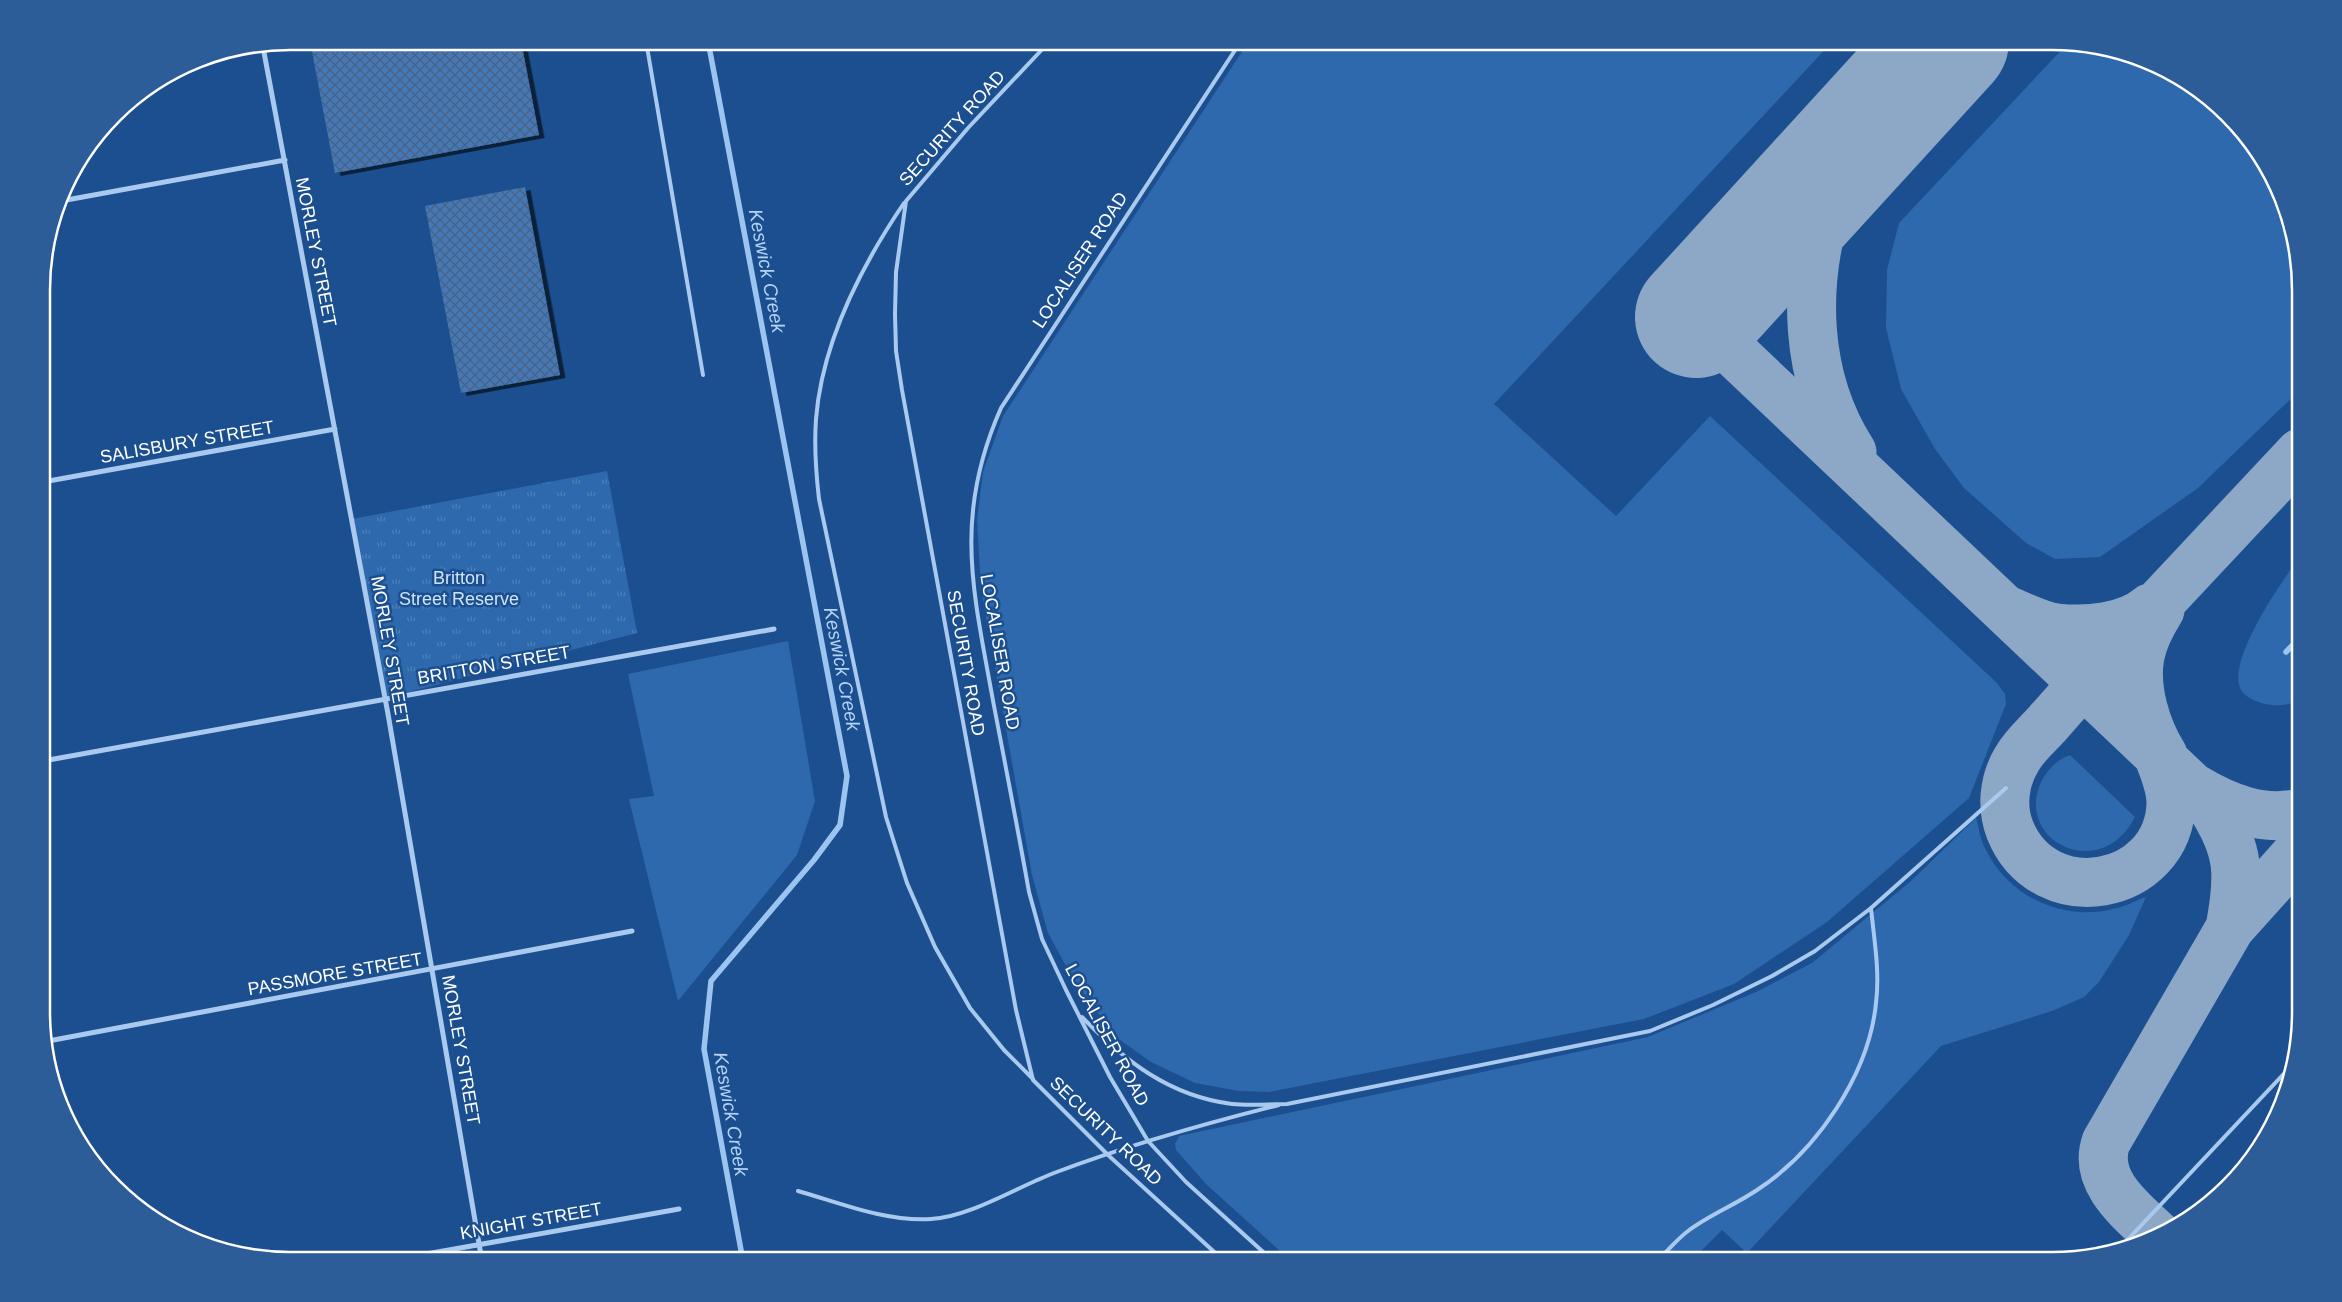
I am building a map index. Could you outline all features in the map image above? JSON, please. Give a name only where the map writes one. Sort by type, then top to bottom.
[{"type":"street","name":"MORLEY STREET","points":[[264,52],[385,698],[480,1252]]},
{"type":"street","points":[[67,200],[285,160]]},
{"type":"street","name":"SALISBURY STREET","points":[[50,481],[335,428]]},
{"type":"street","name":"BRITTON STREET","points":[[50,760],[774,629]]},
{"type":"street","name":"PASSMORE STREET","points":[[52,1040],[632,931]]},
{"type":"street","name":"KNIGHT STREET","points":[[436,1252],[679,1209]]},
{"type":"lane","points":[[648,50],[703,375]]},
{"type":"lane","name":"SECURITY ROAD","points":[[1042,50],[968,128],[906,201],[896,272],[896,351],[1016,1010],[1033,1080],[1108,1155],[1215,1252]]},
{"type":"lane","name":"LOCALISER ROAD","points":[[1235,50],[1001,408],[988,438],[978,471],[972,511],[970,553],[975,602],[982,641],[1029,892],[1042,939],[1110,1077],[1148,1141],[1186,1182],[1263,1252]]},
{"type":"lane","points":[[906,201],[878,241],[853,292],[836,335],[821,388],[816,419],[815,460],[819,499],[886,816],[907,883],[935,947],[970,1008],[1004,1050],[1033,1080]]},
{"type":"lane","points":[[798,1191],[877,1213],[906,1219],[932,1220],[965,1211],[1054,1173],[1148,1141],[1286,1104],[1650,1031],[1713,1005],[1772,976],[1815,951],[1871,908],[2006,788]]},
{"type":"lane","points":[[1667,1252],[1688,1232],[1758,1190],[1780,1172],[1801,1152],[1843,1099],[1866,1051],[1875,1009],[1877,977],[1871,908]]},
{"type":"lane","points":[[1079,1013],[1130,1063],[1187,1094],[1211,1101],[1235,1104],[1286,1104]]},
{"type":"lane","points":[[2128,1239],[2284,1074]]},
{"type":"green space","points":[[1243,50],[1825,50],[1494,404],[1616,516],[1710,416],[1997,683],[2005,694],[2006,704],[1969,798],[1827,922],[1734,984],[1644,1019],[1269,1092],[1239,1091],[1195,1083],[1151,1062],[1116,1037],[1073,979],[1048,933],[1032,875],[981,589],[977,520],[983,472],[1003,416]]},
{"type":"green space","points":[[2061,51],[2083,52],[2114,58],[2144,68],[2172,82],[2222,120],[2260,170],[2274,198],[2284,228],[2290,259],[2292,290],[2292,398],[2198,488],[2100,557],[2055,559],[2026,543],[1964,488],[1935,449],[1901,389],[1886,328],[1887,270],[1899,223]]},
{"type":"green space","name":"Britton Street Reserve","points":[[607,471],[637,633],[385,698],[352,519]]},
{"type":"green space","points":[[2292,568],[2292,703],[2278,705],[2261,703],[2246,695],[2241,690],[2238,677],[2241,660],[2248,641],[2281,583]]},
{"type":"green space","points":[[788,641],[815,801],[797,855],[678,1001],[629,799],[654,796],[628,674]]},
{"type":"green space","points":[[2070,755],[2135,817],[2120,837],[2101,848],[2082,851],[2064,846],[2049,836],[2039,821],[2036,802],[2042,780],[2054,765]]},
{"type":"green space","points":[[1976,818],[1983,845],[1995,865],[2008,880],[2040,902],[2058,909],[2077,912],[2097,912],[2121,907],[2146,897],[2129,935],[2099,982],[2084,997],[2052,1011],[1941,1046],[1748,1252],[1722,1230],[1700,1252],[1281,1252],[1206,1184],[1176,1150],[1175,1144],[1179,1136],[1648,1037],[1756,992],[1812,963],[1911,881]]},
{"type":"building","points":[[312,50],[523,50],[539,135],[335,173]]},
{"type":"building","points":[[525,187],[560,375],[461,393],[425,206]]},
{"type":"waterway","name":"Keswick Creek","points":[[710,50],[847,776],[840,825],[814,860],[711,981],[704,1049],[741,1252]]},
{"type":"waterway","points":[[2286,652],[2292,646]]},
{"type":"taxiway","points":[[1852,452],[1836,423],[1824,393],[1812,330],[1812,297],[1814,265],[1820,233],[1832,191],[1868,127]]},
{"type":"taxiway","points":[[1696,317],[2210,804],[2227,835],[2235,863],[2235,893],[2230,928]]},
{"type":"taxiway","points":[[2158,755],[2165,773],[2171,803],[2165,833],[2150,856],[2128,872],[2102,881],[2075,882],[2049,874],[2027,857],[2010,830],[2005,812],[2005,794],[2009,776],[2020,754],[2292,462]]},
{"type":"taxiway","points":[[2009,611],[2051,627],[2081,629],[2118,624],[2130,620],[2150,608]]},
{"type":"taxiway","points":[[2160,610],[2141,650],[2139,681],[2140,694],[2151,733],[2163,755]]},
{"type":"taxiway","points":[[2194,788],[2232,807],[2245,811],[2272,816],[2292,814]]},
{"type":"taxiway","points":[[2152,1230],[2117,1195],[2110,1183],[2103,1157],[2106,1142],[2230,928],[2292,859]]},
{"type":"runway","points":[[1696,317],[1940,50]]}]
